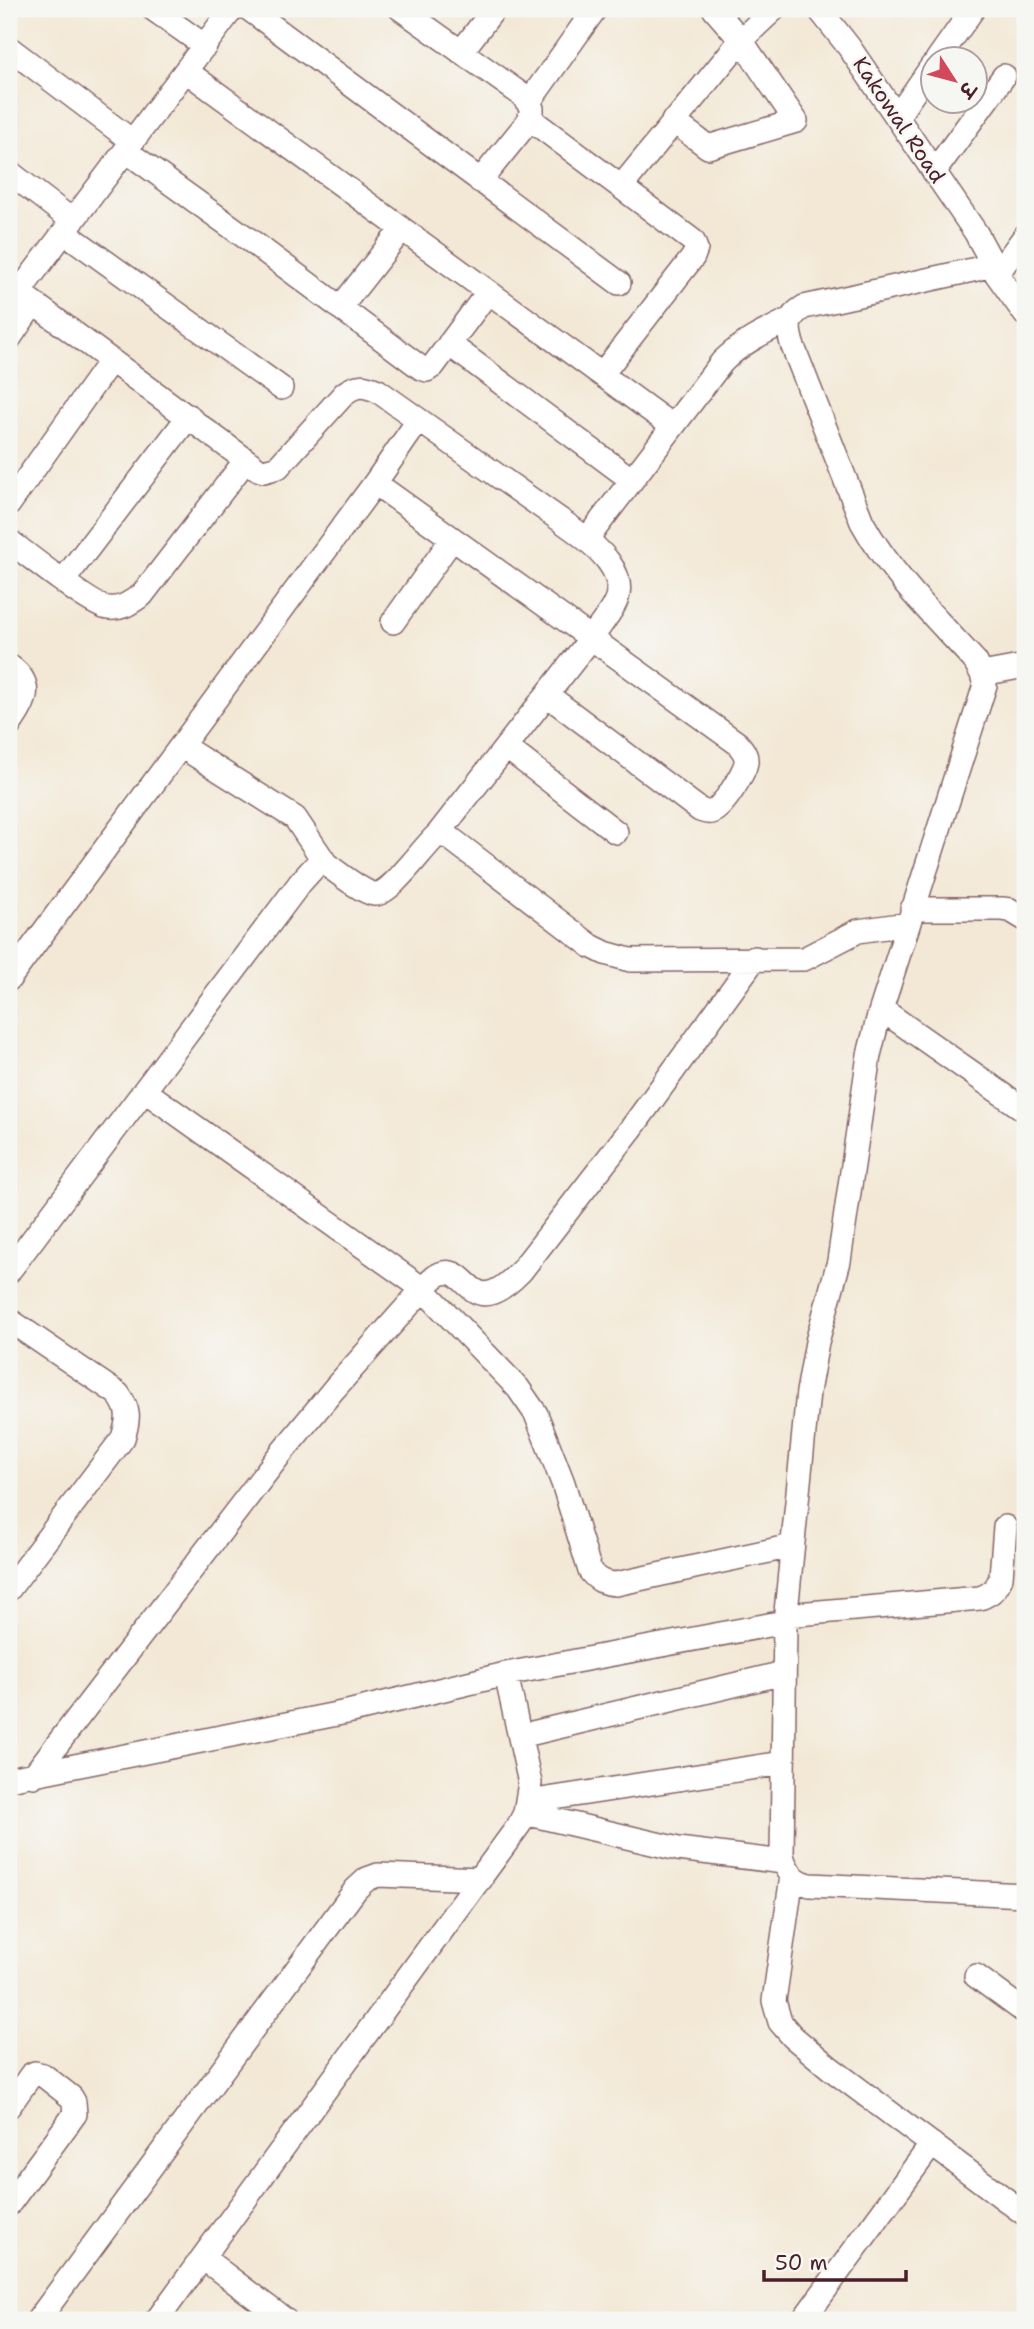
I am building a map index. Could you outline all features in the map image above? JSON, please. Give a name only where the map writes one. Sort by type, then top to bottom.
[{"type":"street","points":[[153,9],[205,46]]},
{"type":"street","points":[[9,339],[20,294],[232,9]]},
{"type":"street","points":[[249,9],[619,283]]},
{"type":"street","points":[[401,9],[461,52],[621,187],[693,241],[696,249],[693,257],[602,374]]},
{"type":"street","points":[[461,52],[494,9]]},
{"type":"street","points":[[481,181],[595,9]]},
{"type":"street","points":[[673,121],[708,146],[796,121],[741,40],[714,9]]},
{"type":"street","points":[[621,187],[741,40],[774,9]]},
{"type":"street","name":"Kakowal Road","points":[[819,9],[849,47],[976,233],[996,272]]},
{"type":"street","points":[[947,46],[973,9]]},
{"type":"street","points":[[9,48],[129,146],[421,368],[427,370],[433,366],[488,292]]},
{"type":"street","points":[[186,71],[672,426]]},
{"type":"street","points":[[934,172],[1004,76]]},
{"type":"street","points":[[897,117],[918,87]]},
{"type":"street","points":[[9,172],[69,226],[281,388]]},
{"type":"street","points":[[340,308],[402,229]]},
{"type":"street","points":[[996,272],[1025,236]]},
{"type":"street","points":[[587,539],[672,426],[734,351],[755,336],[789,320],[795,312],[804,307],[985,266],[996,272],[1025,278]]},
{"type":"street","points":[[996,272],[1025,314]]},
{"type":"street","points":[[20,294],[264,471],[278,467],[345,393],[354,386],[366,385],[587,539],[615,572],[619,591],[615,604],[592,637],[438,834],[426,844],[390,888],[382,893],[372,894],[326,864],[295,818],[181,746]]},
{"type":"street","points":[[789,320],[788,330],[792,344],[862,522],[874,545],[895,574],[975,662],[985,685],[881,1009],[870,1055],[839,1261],[817,1342],[808,1392],[785,1618],[782,1856],[788,1869],[800,1882],[810,1885],[1025,1895]]},
{"type":"street","points":[[449,344],[632,480]]},
{"type":"street","points":[[9,504],[111,360]]},
{"type":"street","points":[[63,581],[189,416]]},
{"type":"street","points":[[9,979],[418,421]]},
{"type":"street","points":[[9,541],[90,600],[106,609],[124,607],[149,586],[246,460]]},
{"type":"street","points":[[375,483],[737,743],[745,751],[746,764],[719,808],[711,812],[700,810],[547,695]]},
{"type":"street","points":[[393,622],[452,539]]},
{"type":"street","points":[[9,666],[23,680],[26,692],[23,706],[9,726]]},
{"type":"street","points":[[982,674],[1025,666]]},
{"type":"street","points":[[506,747],[616,832]]},
{"type":"street","points":[[438,834],[450,838],[591,946],[604,953],[630,960],[755,958],[790,961],[804,959],[858,931],[910,917],[1002,909],[1010,910],[1025,919]]},
{"type":"street","points":[[9,1272],[309,871],[318,863],[326,864]]},
{"type":"street","points":[[33,1776],[278,1457],[423,1289],[436,1276],[447,1272],[453,1273],[480,1293],[488,1294],[506,1286],[520,1271],[631,1129],[755,958]]},
{"type":"street","points":[[881,1009],[1025,1110]]},
{"type":"street","points":[[145,1091],[423,1289],[518,1388],[536,1414],[563,1483],[590,1571],[597,1580],[616,1584],[792,1546]]},
{"type":"street","points":[[9,1320],[118,1394],[126,1405],[130,1418],[123,1438],[9,1589]]},
{"type":"street","points":[[9,1779],[352,1712],[506,1674],[785,1618],[980,1598],[994,1591],[1001,1577],[1004,1527]]},
{"type":"street","points":[[9,1566],[34,1555]]},
{"type":"street","points":[[158,2320],[519,1825],[526,1808],[530,1783],[506,1674]]},
{"type":"street","points":[[520,1736],[784,1674]]},
{"type":"street","points":[[526,1808],[783,1763]]},
{"type":"street","points":[[526,1808],[678,1849],[788,1869]]},
{"type":"street","points":[[788,1869],[774,2001],[780,2022],[793,2037],[830,2068],[1025,2214]]},
{"type":"street","points":[[38,2320],[356,1889],[367,1879],[378,1875],[481,1879]]},
{"type":"street","points":[[976,1976],[1025,2012]]},
{"type":"street","points":[[9,2106],[35,2073],[43,2075],[71,2097],[76,2108],[75,2114],[9,2204]]},
{"type":"street","points":[[803,2320],[932,2144]]},
{"type":"street","points":[[203,2258],[269,2316]]}]
